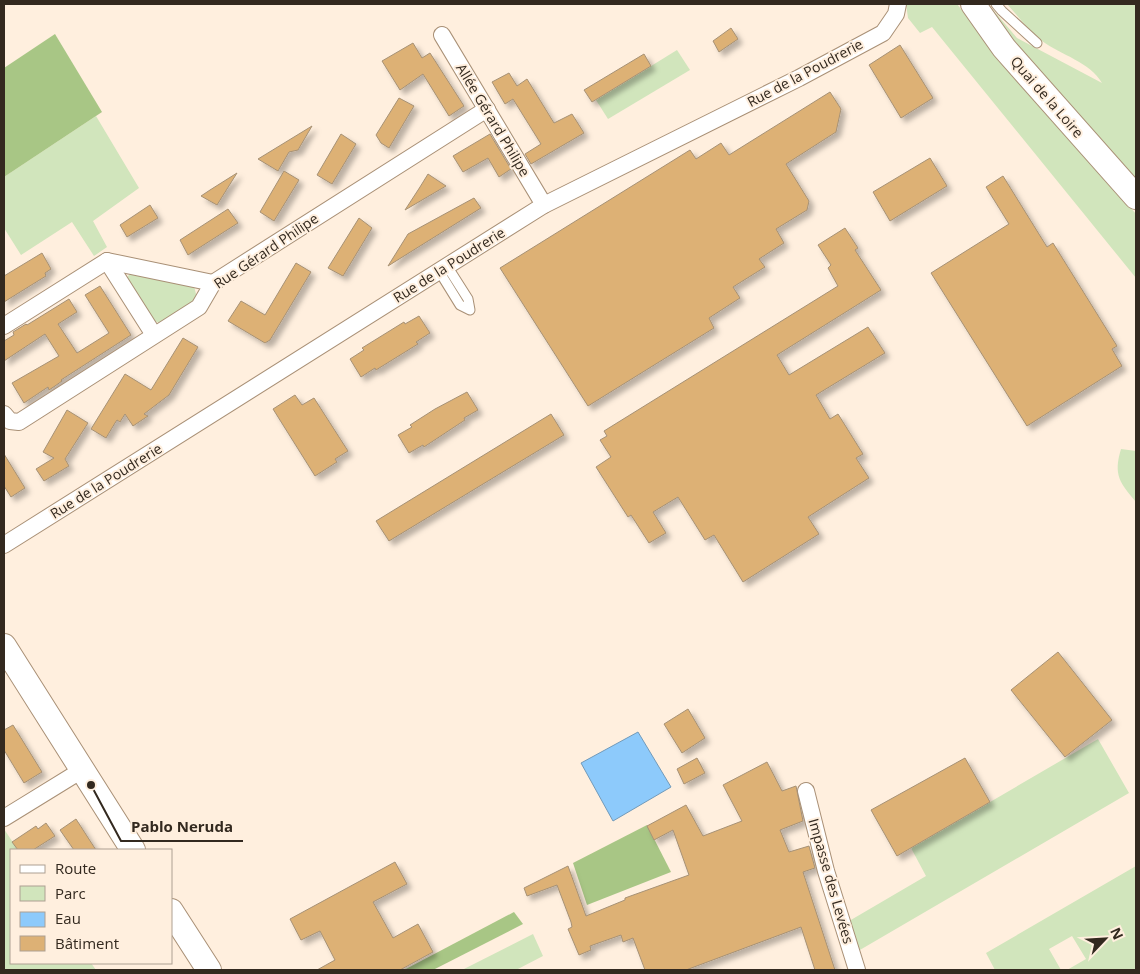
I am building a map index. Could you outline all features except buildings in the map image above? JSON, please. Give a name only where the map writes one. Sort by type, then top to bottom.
[{"type":"street","name":"Rue de la Poudrerie","points":[[4,545],[544,205],[790,82],[883,33],[896,14],[898,4]]},
{"type":"street","name":"Quai de la Loire","points":[[973,4],[1004,48],[1133,194]]},
{"type":"street","name":"Allée Gérard Philipe","points":[[442,35],[544,205]]},
{"type":"street","name":"Rue Gérard Philipe","points":[[4,414],[10,421],[19,422],[199,307],[213,283],[487,109]]},
{"type":"street","points":[[107,261],[154,335]]},
{"type":"street","points":[[4,326],[107,261],[213,283]]},
{"type":"street","points":[[4,646],[132,849]]},
{"type":"street","points":[[4,818],[82,770]]},
{"type":"street","name":"Impasse des Levées","points":[[806,791],[826,871],[857,970]]},
{"type":"street","points":[[172,913],[209,970]]},
{"type":"lane","points":[[996,4],[1037,44]]},
{"type":"green space","points":[[906,4],[957,4],[985,40],[1136,214],[1136,278],[932,27],[920,33],[908,18]]},
{"type":"green space","points":[[981,4],[988,4],[1017,38],[1102,83],[1083,64],[1037,37],[1007,4],[1136,4],[1136,184]]},
{"type":"green space","points":[[55,34],[102,112],[4,177],[4,68]]},
{"type":"green space","points":[[677,50],[690,70],[608,119],[596,100]]},
{"type":"green space","points":[[96,116],[139,188],[93,221],[107,247],[94,256],[72,222],[21,255],[4,228],[4,177]]},
{"type":"green space","points":[[130,274],[194,286],[197,298],[194,303],[159,323],[153,320],[129,281],[127,277]]},
{"type":"green space","points":[[1121,449],[1136,451],[1136,502],[1122,484],[1118,472]]},
{"type":"green space","points":[[1098,739],[1129,793],[853,954],[844,924],[926,876],[911,848]]},
{"type":"green space","points":[[647,825],[671,872],[587,905],[573,863]]},
{"type":"green space","points":[[4,829],[17,849],[10,849],[10,964],[92,964],[96,970],[4,970]]},
{"type":"green space","points":[[1136,866],[1136,970],[1067,970],[1086,959],[1072,936],[1049,949],[1061,970],[995,970],[986,953]]},
{"type":"green space","points":[[514,912],[523,924],[433,970],[404,970]]},
{"type":"green space","points":[[533,934],[543,956],[516,970],[462,970]]},
{"type":"water","points":[[638,732],[671,787],[613,821],[581,763]]},
{"type":"place","name":"Pablo Neruda","points":[[91,785]]}]
